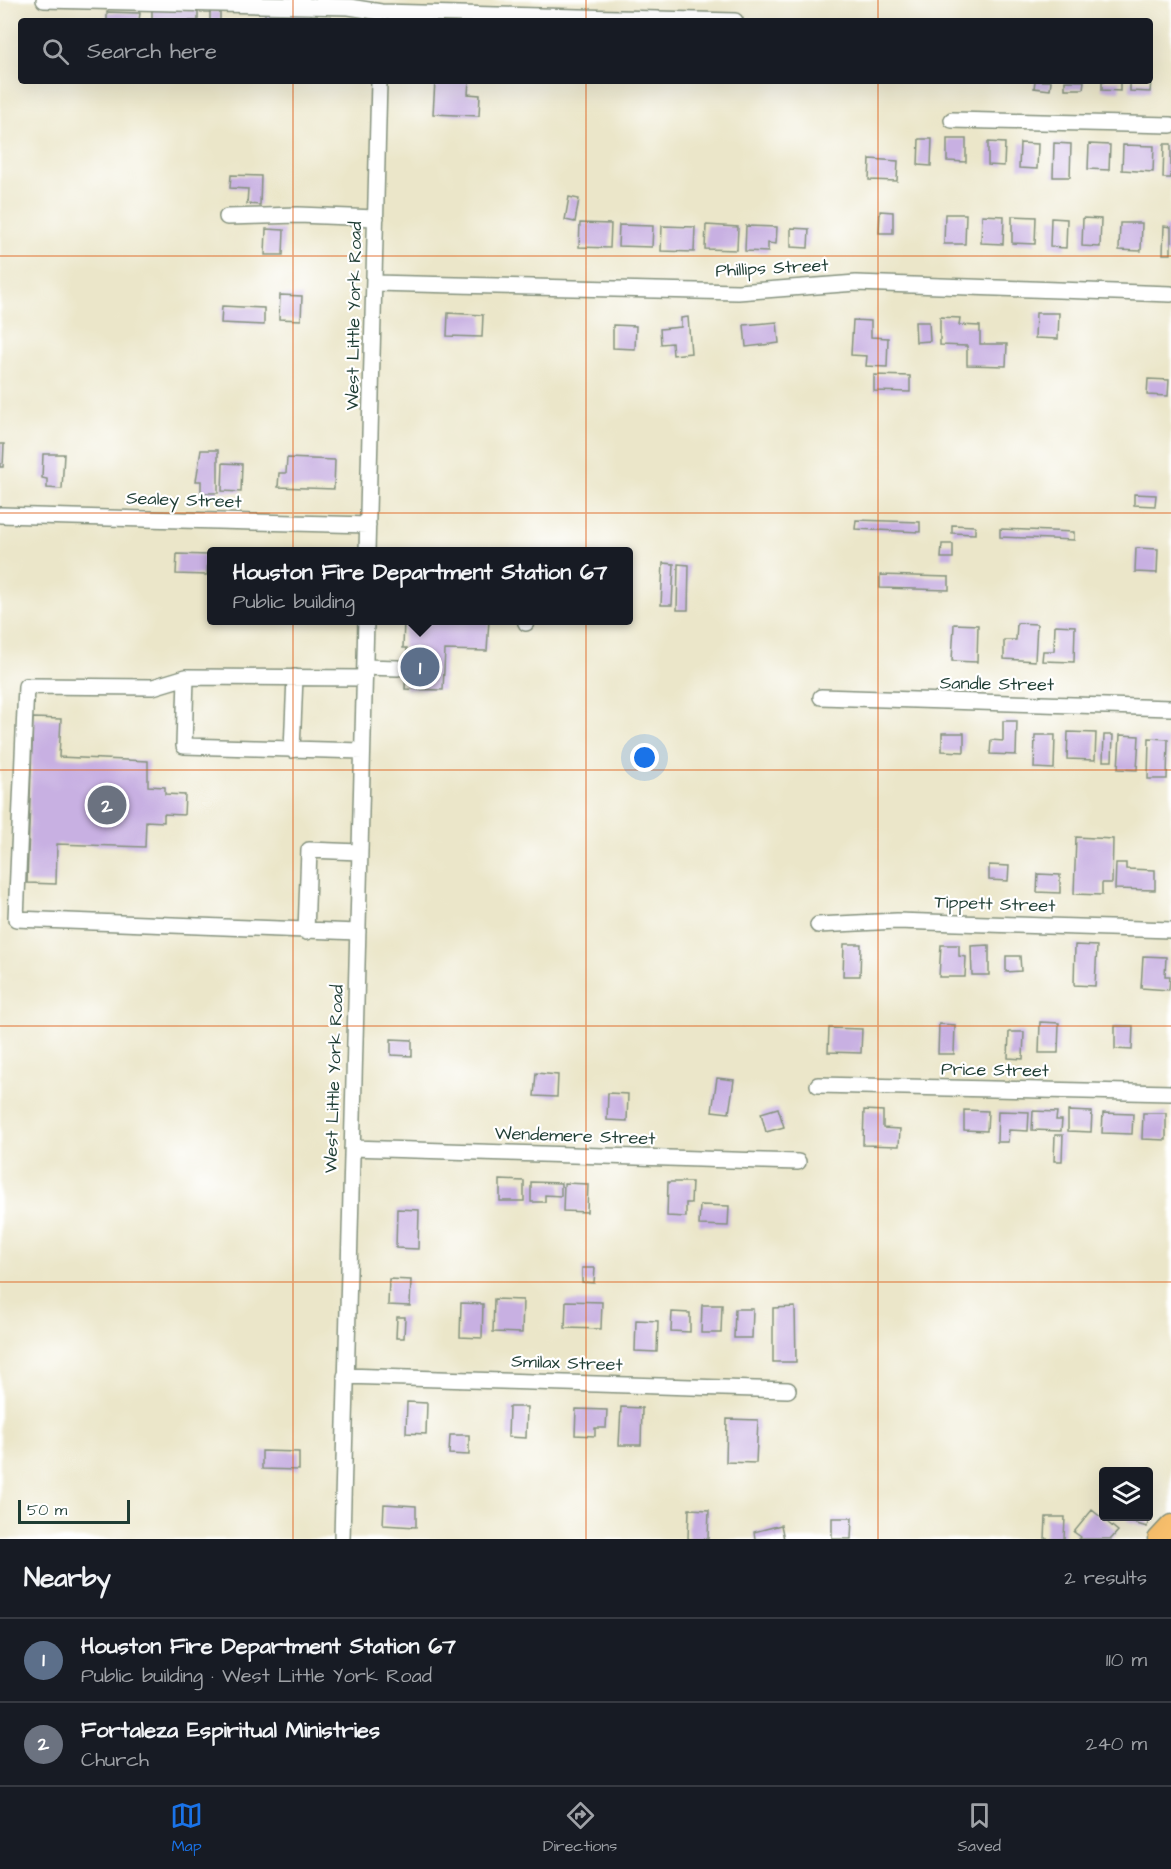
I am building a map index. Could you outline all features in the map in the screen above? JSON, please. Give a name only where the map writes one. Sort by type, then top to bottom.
[{"type":"main road","points":[[1157,1539],[1171,1524]]},
{"type":"street","points":[[44,0],[349,7],[381,11],[612,18]]},
{"type":"street","name":"West Little York Road","points":[[367,547],[379,84]]},
{"type":"street","points":[[952,120],[1171,125]]},
{"type":"street","points":[[227,216],[298,215],[376,218]]},
{"type":"street","name":"Phillips Street","points":[[374,283],[738,292],[856,284],[1171,294]]},
{"type":"street","name":"Sealey Street","points":[[0,515],[368,525]]},
{"type":"street","name":"West Little York Road","points":[[342,1539],[366,625]]},
{"type":"street","points":[[358,932],[306,932],[16,919],[26,686],[153,687],[186,677],[295,677],[398,668]]},
{"type":"street","points":[[186,677],[184,746],[362,751]]},
{"type":"street","points":[[292,750],[295,677]]},
{"type":"street","name":"Sandle Street","points":[[821,698],[1171,708]]},
{"type":"street","points":[[306,932],[309,850],[360,852]]},
{"type":"street","name":"Tippett Street","points":[[818,925],[897,921],[1171,930]]},
{"type":"street","name":"Price Street","points":[[818,1085],[1171,1094]]},
{"type":"street","name":"Wendemere Street","points":[[352,1148],[798,1162]]},
{"type":"street","name":"Smilax Street","points":[[345,1376],[788,1390]]},
{"type":"building","points":[[152,8],[198,10],[198,18],[152,18]]},
{"type":"building","points":[[265,10],[311,11],[311,18],[265,18]]},
{"type":"building","points":[[210,11],[220,12],[220,18],[210,18]]},
{"type":"building","points":[[107,12],[140,13],[139,18],[107,18]]},
{"type":"building","points":[[435,84],[469,84],[468,94],[480,95],[479,116],[433,114]]},
{"type":"building","points":[[1035,84],[1051,84],[1050,90],[1034,88]]},
{"type":"building","points":[[1065,84],[1084,84],[1083,89],[1065,89]]},
{"type":"building","points":[[1102,84],[1120,84],[1120,91],[1102,90]]},
{"type":"building","points":[[1130,84],[1151,84],[1150,92],[1130,91]]},
{"type":"building","points":[[919,139],[932,139],[931,166],[918,165]]},
{"type":"building","points":[[947,139],[966,139],[966,162],[947,161]]},
{"type":"building","points":[[988,142],[1005,143],[1004,166],[988,165]]},
{"type":"building","points":[[1020,143],[1038,144],[1037,169],[1019,168]]},
{"type":"building","points":[[1054,143],[1071,144],[1070,177],[1053,177]]},
{"type":"building","points":[[1089,144],[1110,145],[1109,170],[1088,169]]},
{"type":"building","points":[[1164,144],[1171,144],[1171,178],[1163,178]]},
{"type":"building","points":[[1123,145],[1154,146],[1153,172],[1122,170]]},
{"type":"building","points":[[870,159],[898,161],[897,181],[869,180]]},
{"type":"building","points":[[231,175],[261,176],[260,205],[247,204],[248,189],[230,188]]},
{"type":"building","points":[[569,197],[579,199],[575,222],[565,220]]},
{"type":"building","points":[[880,211],[893,212],[893,233],[879,233]]},
{"type":"building","points":[[945,214],[966,214],[965,244],[944,244]]},
{"type":"building","points":[[982,215],[1004,216],[1003,244],[981,243]]},
{"type":"building","points":[[1012,216],[1036,217],[1035,244],[1012,243]]},
{"type":"building","points":[[1051,218],[1067,219],[1066,248],[1050,247]]},
{"type":"building","points":[[1083,218],[1101,219],[1100,247],[1082,246]]},
{"type":"building","points":[[580,223],[611,224],[610,248],[579,247]]},
{"type":"building","points":[[1120,223],[1142,223],[1141,251],[1119,250]]},
{"type":"building","points":[[619,225],[653,226],[652,247],[618,246]]},
{"type":"building","points":[[706,225],[738,227],[737,250],[705,249]]},
{"type":"building","points":[[662,226],[695,227],[694,252],[661,251]]},
{"type":"building","points":[[746,226],[777,227],[776,244],[768,243],[768,252],[745,251]]},
{"type":"building","points":[[1164,226],[1171,227],[1171,254],[1163,254]]},
{"type":"building","points":[[791,228],[809,229],[808,248],[791,247]]},
{"type":"building","points":[[266,229],[284,230],[283,255],[265,255]]},
{"type":"building","points":[[280,295],[302,296],[301,320],[279,319]]},
{"type":"building","points":[[222,306],[264,308],[264,325],[221,323]]},
{"type":"building","points":[[448,313],[483,315],[482,337],[447,336]]},
{"type":"building","points":[[1036,313],[1059,313],[1058,339],[1035,338]]},
{"type":"building","points":[[688,317],[691,353],[673,355],[672,343],[661,344],[660,329],[681,327],[681,318]]},
{"type":"building","points":[[940,317],[960,318],[959,325],[980,326],[980,344],[1007,344],[1006,366],[967,365],[967,346],[940,345]]},
{"type":"building","points":[[853,320],[871,321],[871,337],[888,338],[887,367],[866,366],[867,356],[851,355]]},
{"type":"building","points":[[777,322],[779,343],[746,347],[744,325]]},
{"type":"building","points":[[915,322],[929,322],[930,341],[916,342]]},
{"type":"building","points":[[613,325],[636,326],[635,349],[613,348]]},
{"type":"building","points":[[874,375],[910,376],[910,392],[874,391]]},
{"type":"building","points":[[1148,379],[1169,380],[1168,396],[1147,395]]},
{"type":"building","points":[[0,444],[4,444],[3,467],[0,467]]},
{"type":"building","points":[[201,450],[218,450],[218,493],[201,493],[201,481],[196,481]]},
{"type":"building","points":[[43,454],[64,454],[62,489],[47,488],[47,479],[42,478]]},
{"type":"building","points":[[287,458],[335,460],[334,489],[278,487],[279,473],[286,473]]},
{"type":"building","points":[[223,463],[242,464],[241,492],[222,491]]},
{"type":"building","points":[[1134,494],[1156,495],[1155,506],[1134,505]]},
{"type":"building","points":[[856,520],[920,522],[920,532],[855,529]]},
{"type":"building","points":[[952,525],[975,526],[975,534],[952,533]]},
{"type":"building","points":[[1000,529],[1074,532],[1074,540],[1000,537]]},
{"type":"building","points":[[942,544],[953,544],[953,558],[941,558]]},
{"type":"building","points":[[1136,548],[1158,549],[1157,573],[1135,572]]},
{"type":"building","points":[[177,554],[207,555],[207,575],[176,574]]},
{"type":"building","points":[[663,563],[674,564],[672,605],[661,605]]},
{"type":"building","points":[[678,564],[689,565],[688,610],[677,610]]},
{"type":"building","points":[[880,575],[949,577],[949,590],[880,588]]},
{"type":"building","points":[[1017,623],[1037,624],[1035,661],[1004,659],[1004,640],[1016,640]]},
{"type":"building","points":[[954,624],[978,625],[977,662],[952,661]]},
{"type":"building","points":[[404,625],[489,625],[487,651],[445,650],[443,690],[405,689],[407,648],[403,648]]},
{"type":"building","points":[[1055,625],[1075,626],[1074,662],[1042,661],[1043,651],[1054,651]]},
{"type":"building","points":[[33,718],[61,719],[59,757],[148,761],[148,786],[165,787],[165,794],[185,795],[184,815],[164,814],[164,822],[146,821],[145,847],[57,844],[56,884],[27,883]]},
{"type":"building","points":[[1003,721],[1017,721],[1016,755],[990,754],[991,740],[1003,741]]},
{"type":"building","points":[[1068,732],[1096,733],[1095,760],[1067,759]]},
{"type":"building","points":[[942,733],[964,733],[964,752],[942,751]]},
{"type":"building","points":[[1035,735],[1055,735],[1054,769],[1034,768]]},
{"type":"building","points":[[1104,735],[1113,735],[1112,761],[1103,761]]},
{"type":"building","points":[[1120,735],[1139,736],[1137,770],[1118,769]]},
{"type":"building","points":[[1149,738],[1168,739],[1167,779],[1148,779]]},
{"type":"building","points":[[1076,837],[1113,839],[1112,883],[1102,883],[1102,895],[1074,894]]},
{"type":"building","points":[[1116,863],[1126,863],[1126,869],[1155,870],[1155,890],[1115,889]]},
{"type":"building","points":[[989,865],[1009,866],[1008,881],[989,880]]},
{"type":"building","points":[[1038,874],[1060,875],[1060,893],[1037,892]]},
{"type":"building","points":[[844,944],[861,944],[860,976],[843,976]]},
{"type":"building","points":[[941,945],[959,945],[959,956],[966,957],[965,977],[939,977]]},
{"type":"building","points":[[989,945],[989,975],[972,975],[971,946]]},
{"type":"building","points":[[1075,945],[1097,946],[1095,986],[1074,985]]},
{"type":"building","points":[[1006,956],[1020,956],[1021,971],[1006,972]]},
{"type":"building","points":[[1143,956],[1166,957],[1165,976],[1170,976],[1169,990],[1141,988]]},
{"type":"building","points":[[1040,1022],[1059,1023],[1058,1053],[1039,1053]]},
{"type":"building","points":[[939,1024],[955,1025],[954,1054],[938,1054]]},
{"type":"building","points":[[1115,1026],[1133,1026],[1132,1050],[1115,1049]]},
{"type":"building","points":[[829,1028],[862,1029],[861,1053],[828,1052]]},
{"type":"building","points":[[1009,1032],[1024,1032],[1023,1059],[1008,1058]]},
{"type":"building","points":[[391,1039],[412,1040],[412,1056],[391,1055]]},
{"type":"building","points":[[536,1073],[558,1075],[557,1097],[534,1096]]},
{"type":"building","points":[[717,1078],[734,1080],[729,1113],[712,1111]]},
{"type":"building","points":[[608,1093],[628,1094],[627,1121],[607,1120]]},
{"type":"building","points":[[778,1108],[784,1127],[766,1132],[761,1113]]},
{"type":"building","points":[[864,1110],[883,1111],[883,1128],[900,1129],[899,1146],[863,1145]]},
{"type":"building","points":[[964,1110],[988,1111],[987,1131],[964,1130]]},
{"type":"building","points":[[998,1111],[1029,1112],[1028,1131],[1009,1130],[1008,1142],[997,1142]]},
{"type":"building","points":[[1033,1111],[1057,1112],[1056,1120],[1062,1120],[1061,1131],[1032,1130]]},
{"type":"building","points":[[1068,1111],[1092,1112],[1091,1132],[1068,1131]]},
{"type":"building","points":[[1103,1113],[1133,1114],[1132,1134],[1102,1133]]},
{"type":"building","points":[[1143,1113],[1166,1113],[1166,1140],[1142,1139]]},
{"type":"building","points":[[1055,1135],[1063,1135],[1062,1161],[1054,1161]]},
{"type":"building","points":[[500,1180],[524,1181],[524,1201],[500,1201]]},
{"type":"building","points":[[531,1182],[561,1183],[561,1196],[545,1195],[545,1202],[531,1202]]},
{"type":"building","points":[[668,1182],[692,1182],[691,1203],[686,1203],[686,1217],[667,1216]]},
{"type":"building","points":[[564,1183],[588,1184],[587,1212],[563,1211]]},
{"type":"building","points":[[700,1205],[729,1206],[728,1226],[699,1225]]},
{"type":"building","points":[[397,1209],[419,1210],[418,1249],[396,1248]]},
{"type":"building","points":[[582,1268],[595,1268],[594,1283],[582,1282]]},
{"type":"building","points":[[389,1279],[411,1280],[410,1306],[388,1305]]},
{"type":"building","points":[[494,1299],[523,1300],[522,1333],[493,1332]]},
{"type":"building","points":[[566,1301],[602,1302],[601,1329],[565,1328]]},
{"type":"building","points":[[461,1303],[483,1304],[482,1338],[460,1337]]},
{"type":"building","points":[[702,1305],[722,1305],[721,1333],[701,1333]]},
{"type":"building","points":[[795,1307],[796,1362],[773,1362],[773,1308]]},
{"type":"building","points":[[735,1309],[753,1309],[752,1338],[734,1338]]},
{"type":"building","points":[[672,1312],[690,1313],[690,1332],[671,1331]]},
{"type":"building","points":[[397,1317],[405,1317],[404,1338],[396,1338]]},
{"type":"building","points":[[636,1320],[658,1321],[657,1352],[635,1351]]},
{"type":"building","points":[[407,1402],[427,1403],[426,1434],[406,1433]]},
{"type":"building","points":[[509,1407],[527,1407],[526,1438],[508,1437]]},
{"type":"building","points":[[621,1407],[642,1408],[641,1445],[619,1445]]},
{"type":"building","points":[[576,1409],[607,1410],[606,1428],[595,1428],[595,1436],[575,1435]]},
{"type":"building","points":[[727,1419],[758,1420],[756,1463],[726,1462]]},
{"type":"building","points":[[450,1435],[469,1435],[469,1455],[449,1454]]},
{"type":"building","points":[[262,1451],[299,1452],[299,1470],[262,1469]]},
{"type":"building","points":[[384,1504],[416,1506],[416,1527],[383,1525]]},
{"type":"building","points":[[689,1509],[709,1510],[708,1539],[688,1539]]},
{"type":"building","points":[[1092,1510],[1099,1516],[1099,1521],[1106,1521],[1118,1531],[1111,1539],[1079,1539],[1081,1537],[1074,1532]]},
{"type":"building","points":[[1046,1517],[1065,1517],[1064,1539],[1045,1539]]},
{"type":"building","points":[[832,1518],[852,1518],[851,1539],[832,1539]]},
{"type":"building","points":[[1127,1521],[1148,1521],[1147,1527]]},
{"type":"building","points":[[781,1525],[784,1539],[755,1539],[754,1532]]},
{"type":"place","name":"Houston Fire Department Station 67","points":[[420,667]]},
{"type":"place","name":"Fortaleza Espiritual Ministries","points":[[107,805]]}]
